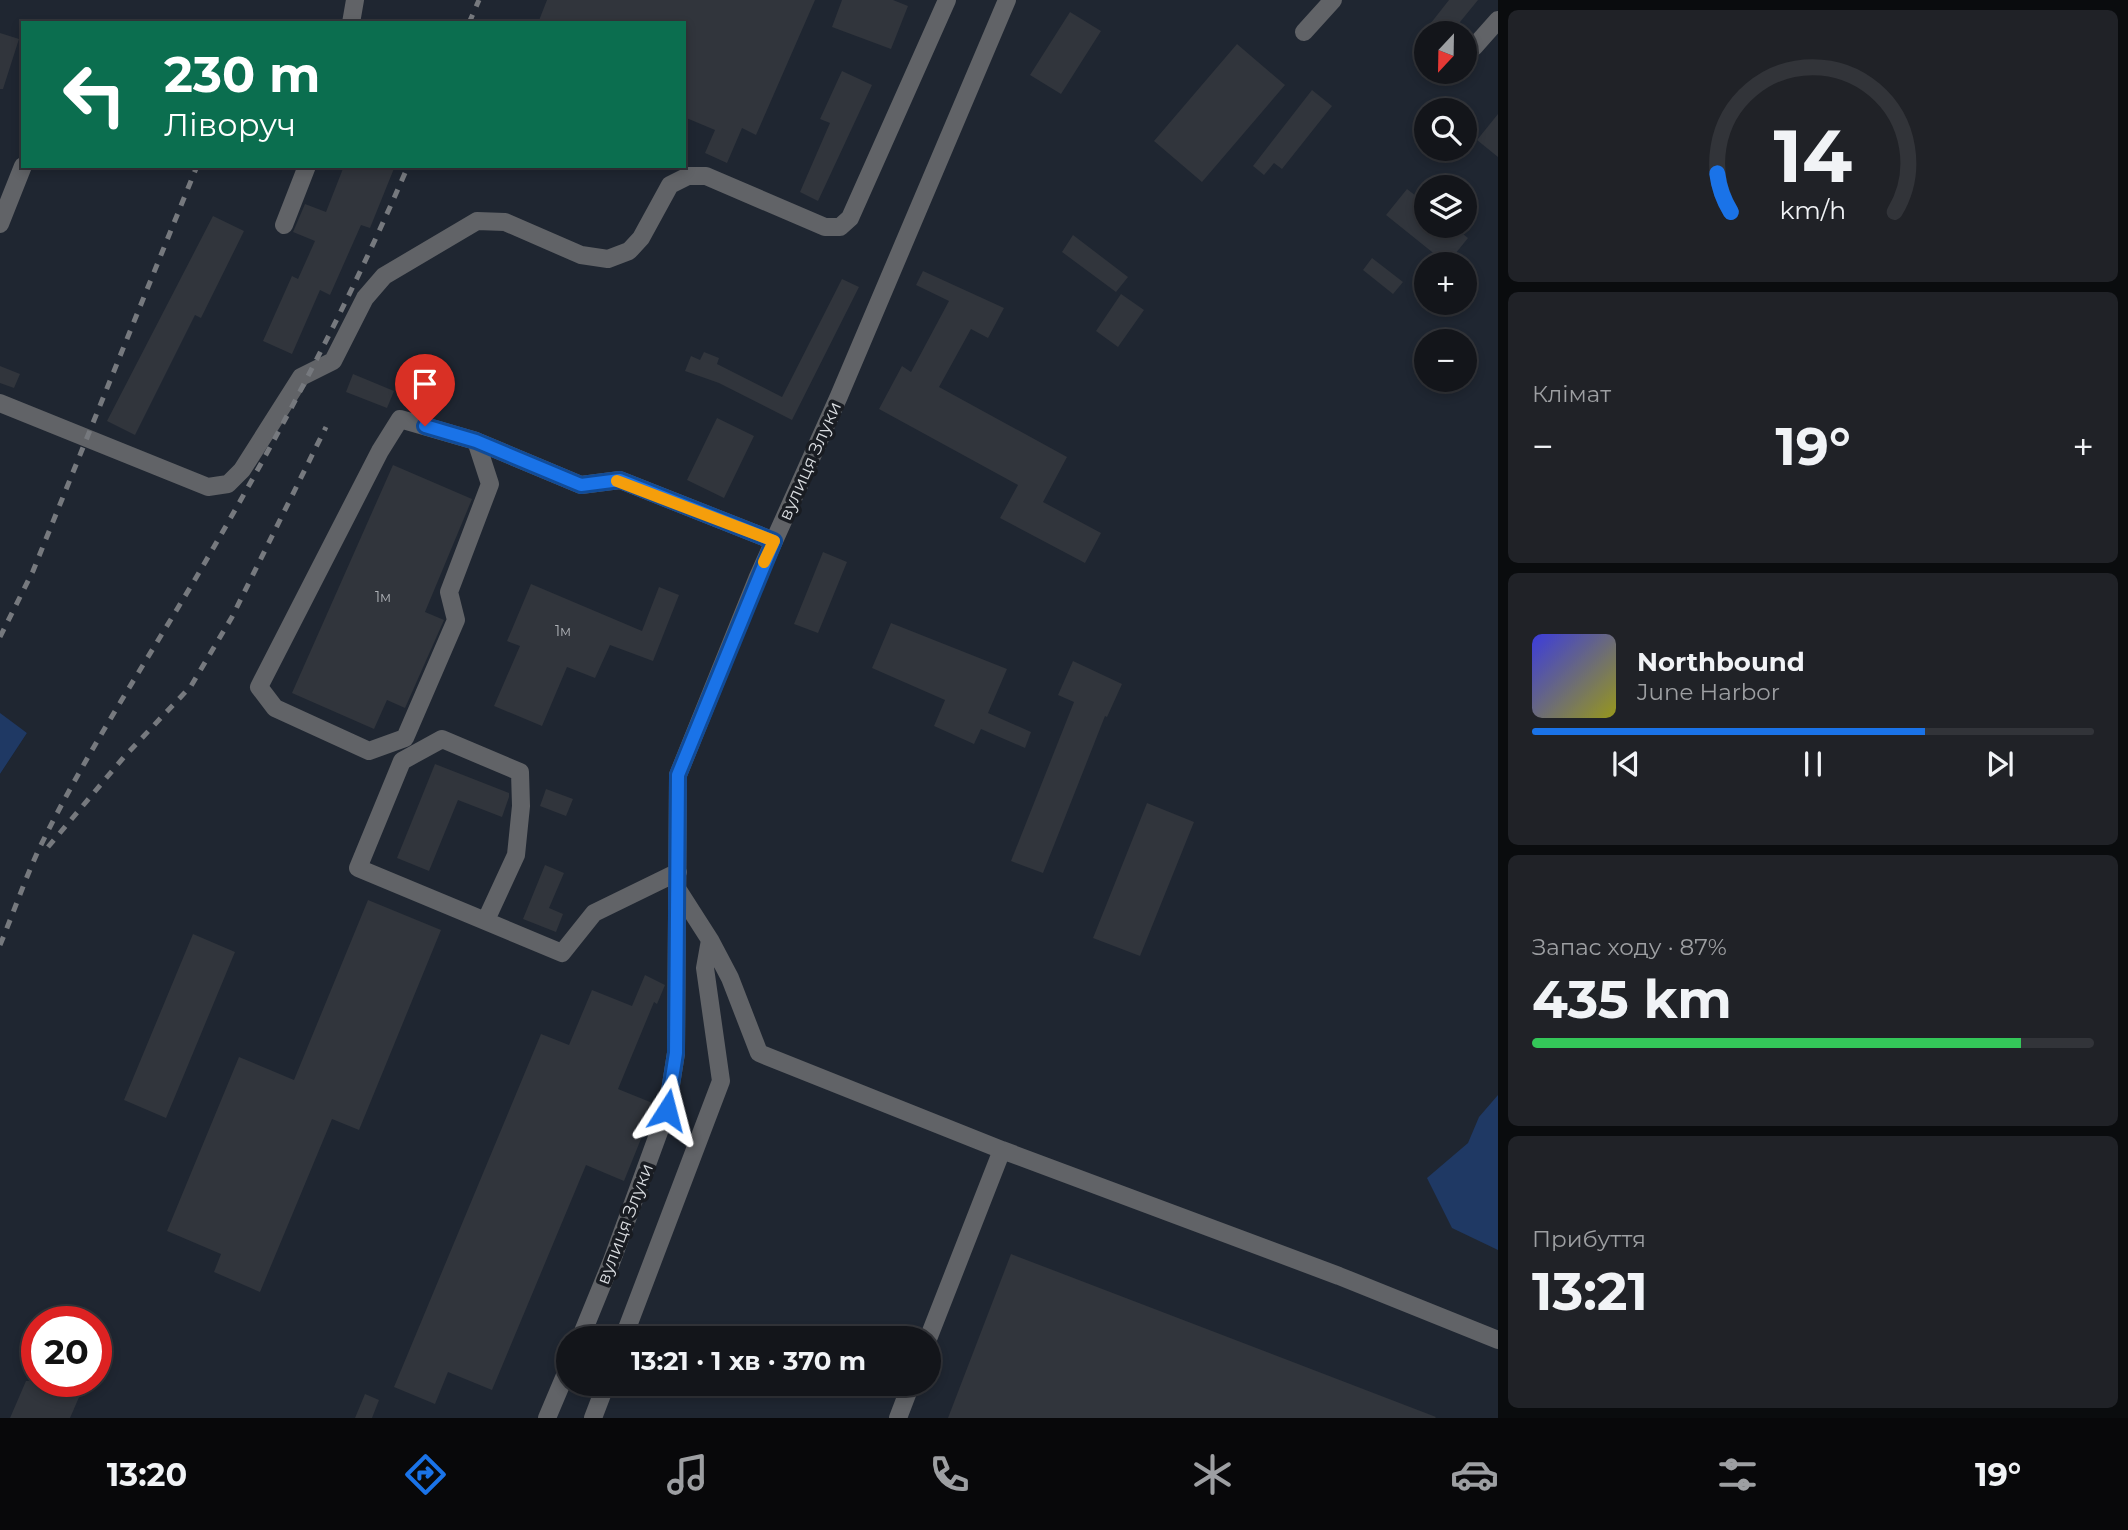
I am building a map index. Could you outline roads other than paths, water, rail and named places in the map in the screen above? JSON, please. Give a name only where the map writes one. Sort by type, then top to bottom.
[{"type":"street","points":[[351,21],[355,0]]},
{"type":"street","points":[[0,403],[208,487],[228,484],[242,470],[301,377],[333,360],[365,298],[384,276],[477,221],[505,222],[581,254],[608,259],[629,251],[641,238],[670,186],[688,176],[706,176],[825,227],[840,227],[849,218],[947,0]]},
{"type":"street","name":"вулиця Злуки","points":[[585,1326],[621,1238],[667,1110],[676,1053],[678,775],[774,541],[839,396],[1007,0]]},
{"type":"street","points":[[1304,32],[1333,0]]},
{"type":"street","points":[[1477,44],[1498,20]]},
{"type":"street","points":[[0,224],[22,168]]},
{"type":"street","points":[[284,225],[306,168]]},
{"type":"street","points":[[476,441],[490,484],[449,592],[456,620],[405,738],[369,751],[275,708],[259,687],[380,451],[400,419],[476,441],[581,485],[620,480],[774,541]]},
{"type":"street","points":[[486,920],[516,855],[521,806],[520,772],[442,739],[402,761],[358,868],[562,953],[594,913],[678,881],[730,978],[759,1053],[1002,1150],[1339,1276],[1498,1340]]},
{"type":"street","points":[[628,1326],[721,1081],[705,968],[710,940]]},
{"type":"street","points":[[933,1326],[1002,1150]]},
{"type":"street","points":[[547,1418],[556,1396]]},
{"type":"street","points":[[593,1418],[601,1396]]},
{"type":"street","points":[[898,1418],[906,1396]]},
{"type":"railway","points":[[470,21],[479,0]]},
{"type":"railway","points":[[0,637],[33,571],[196,168]]},
{"type":"railway","points":[[0,945],[33,863],[56,816],[94,746],[197,576],[282,425],[335,323],[407,168]]},
{"type":"railway","points":[[48,847],[124,757],[191,686],[232,617],[326,427]]}]
